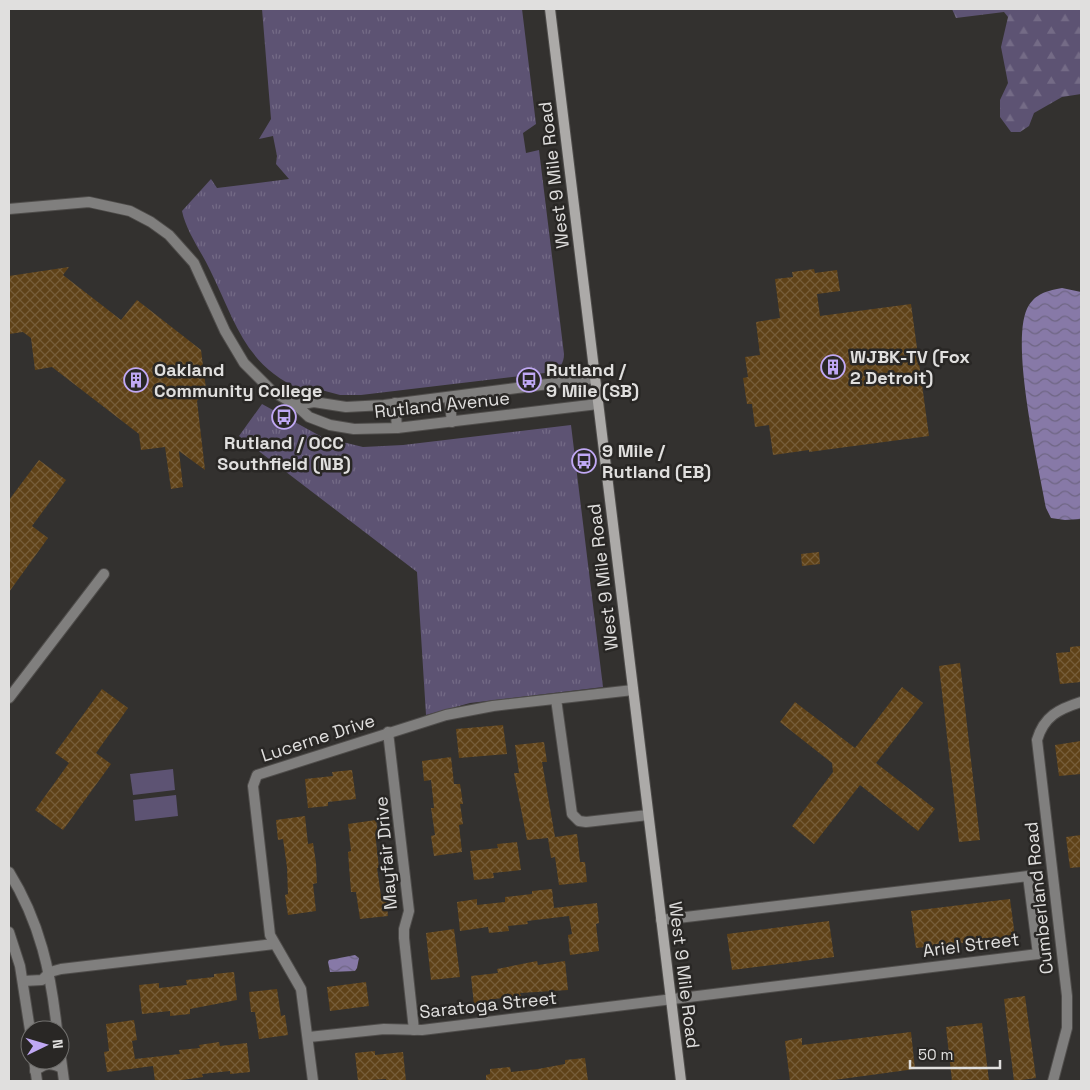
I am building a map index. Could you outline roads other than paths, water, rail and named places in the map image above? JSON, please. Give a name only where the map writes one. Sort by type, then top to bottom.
[{"type":"main road","name":"West 9 Mile Road","points":[[550,9],[681,1081]]},
{"type":"street","name":"Rutland Avenue","points":[[9,209],[89,202],[130,211],[151,222],[169,235],[194,263],[225,331],[244,363],[272,390],[296,404],[309,417],[330,425],[354,429],[397,428],[598,404]]},
{"type":"street","name":"Rutland Avenue","points":[[296,404],[314,402],[346,407],[395,403],[595,378]]},
{"type":"street","points":[[449,397],[452,422]]},
{"type":"street","points":[[395,403],[397,428]]},
{"type":"street","points":[[9,698],[104,574]]},
{"type":"street","name":"Lucerne Drive","points":[[274,944],[266,898],[253,786],[257,775],[388,732],[461,712],[556,698],[633,690]]},
{"type":"street","points":[[556,698],[569,805],[572,814],[579,821],[586,822],[648,815]]},
{"type":"street","name":"Cumberland Road","points":[[1053,1081],[1067,1028],[1067,996],[1037,740],[1041,727],[1053,714],[1081,702]]},
{"type":"street","name":"Mayfair Drive","points":[[388,732],[409,911],[404,938],[414,1030]]},
{"type":"street","points":[[9,872],[37,927],[50,972],[56,1020]]},
{"type":"street","name":"Ariel Street","points":[[661,920],[1028,876],[1038,954],[705,994],[672,1000]]},
{"type":"street","points":[[9,932],[23,981],[29,1020]]},
{"type":"street","points":[[23,981],[42,980],[50,972],[274,944],[289,965],[300,989],[309,1037],[314,1081]]},
{"type":"street","name":"Saratoga Street","points":[[309,1037],[384,1029],[414,1030],[672,1000]]},
{"type":"water","points":[[1062,288],[1081,292],[1081,519],[1065,520],[1051,518],[1046,508],[1027,403],[1022,344],[1023,321],[1029,305],[1040,295]]},
{"type":"water","points":[[355,955],[359,958],[355,971],[330,972],[329,960]]},
{"type":"place","name":"WJBK-TV (Fox 2 Detroit)","points":[[833,367]]},
{"type":"place","name":"Oakland Community College","points":[[136,380]]},
{"type":"place","name":"Rutland / 9 Mile (SB)","points":[[529,380]]},
{"type":"place","name":"Rutland / OCC Southfield (NB)","points":[[284,417]]},
{"type":"place","name":"9 Mile / Rutland (EB)","points":[[584,461]]}]
